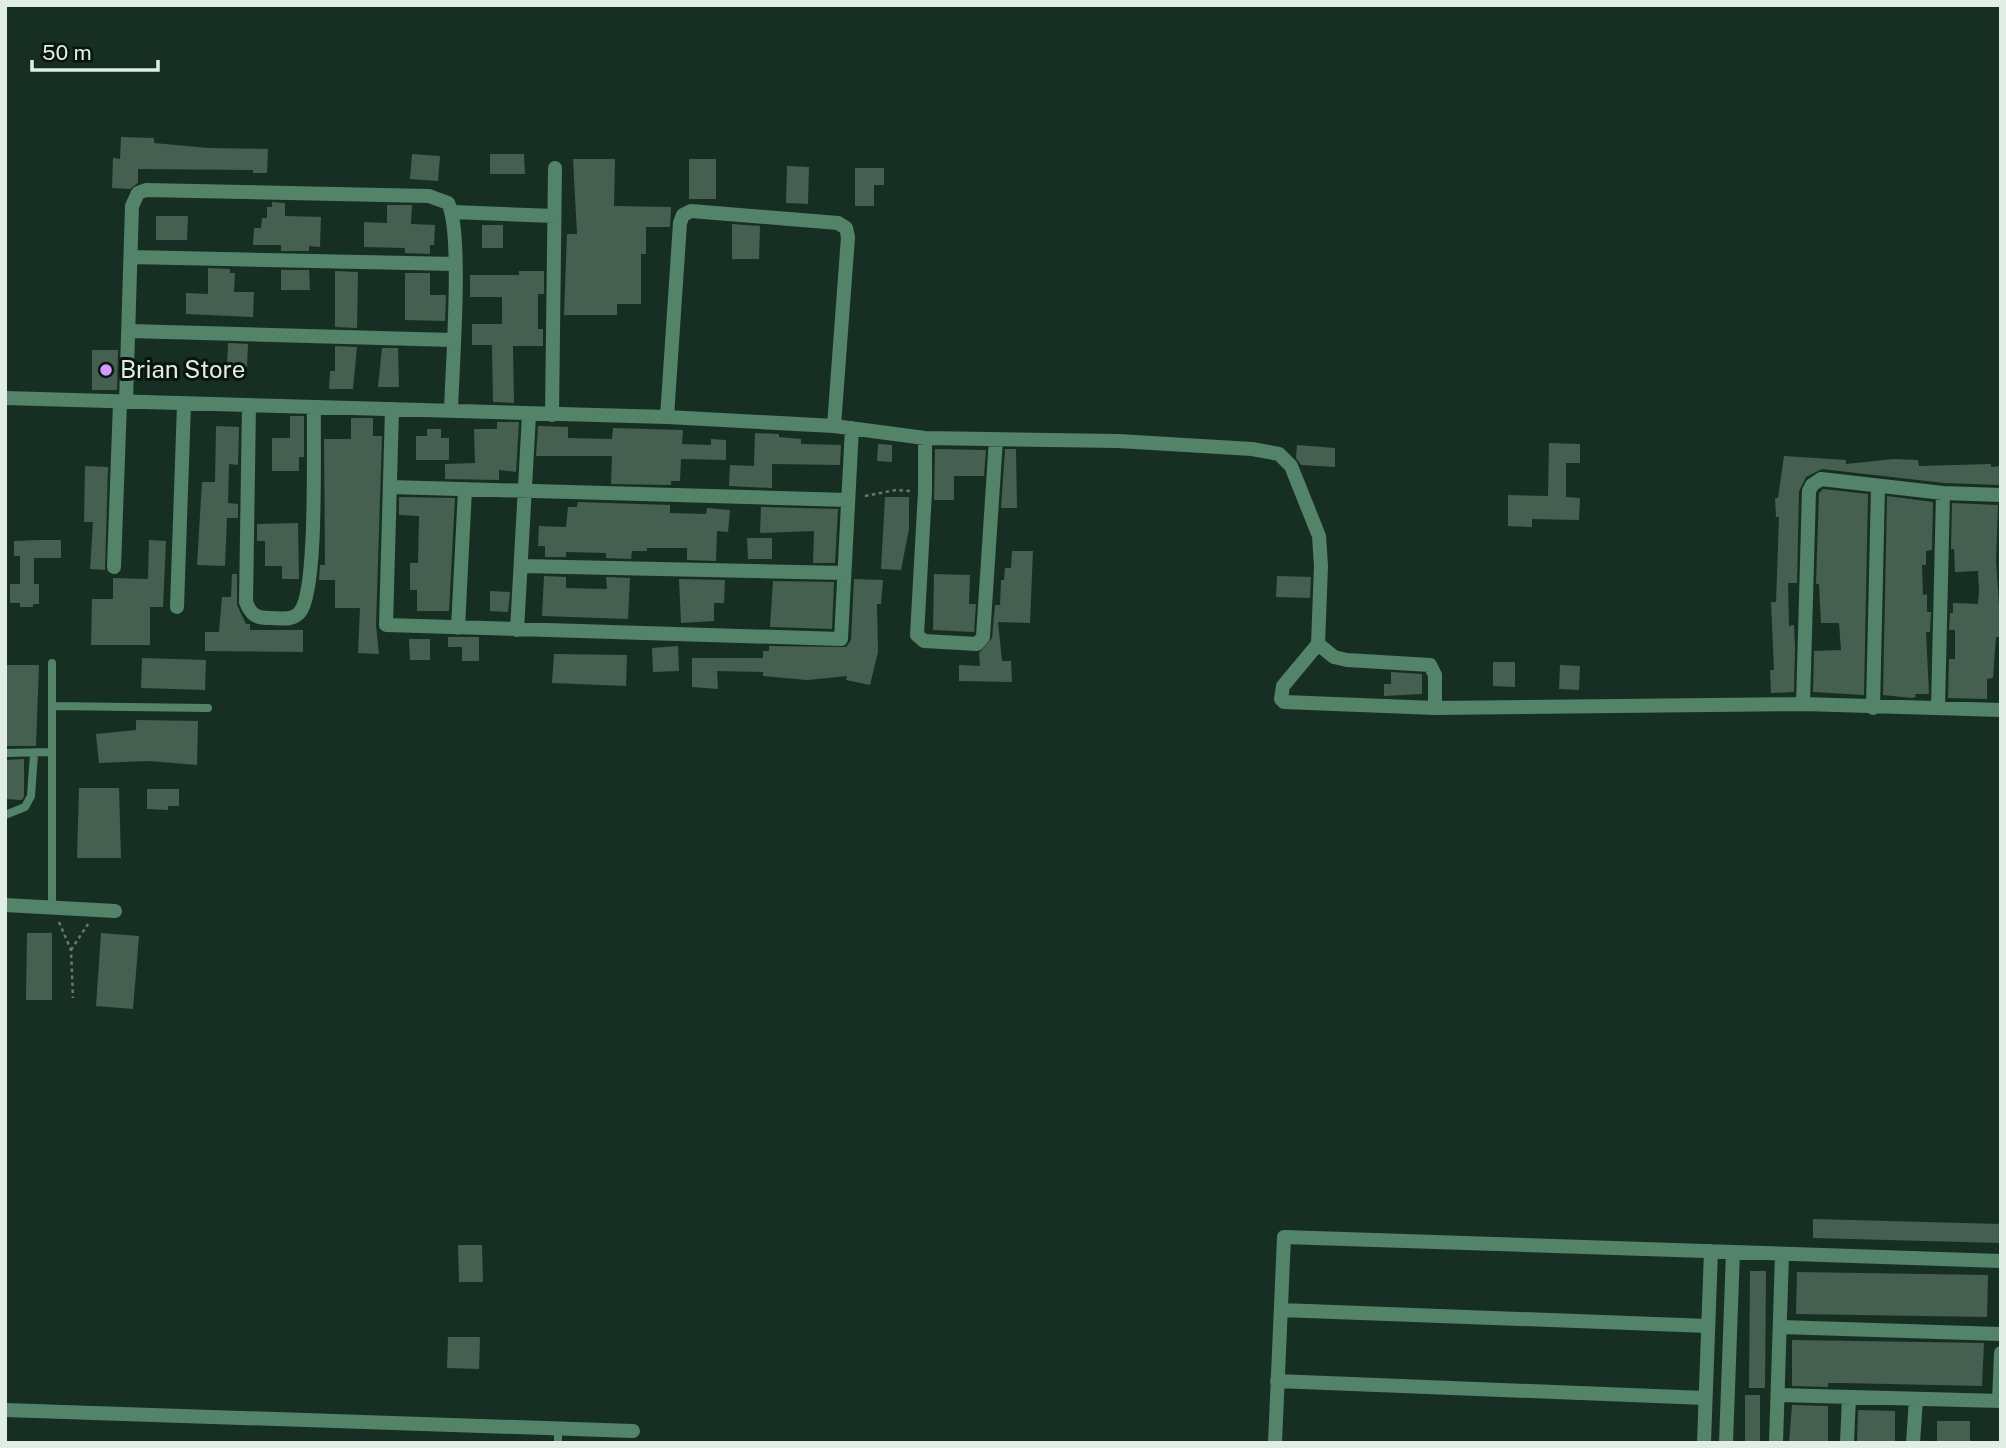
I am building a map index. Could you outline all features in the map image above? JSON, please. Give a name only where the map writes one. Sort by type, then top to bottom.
[{"type":"street","points":[[552,415],[555,168]]},
{"type":"street","points":[[114,567],[129,331],[132,206],[138,193],[146,190],[429,196],[448,203],[453,212],[455,264],[451,411]]},
{"type":"street","points":[[667,417],[680,223],[683,215],[691,211],[838,223],[846,228],[848,237],[834,426]]},
{"type":"street","points":[[453,212],[554,216]]},
{"type":"street","points":[[131,257],[455,264]]},
{"type":"street","points":[[129,331],[452,340]]},
{"type":"street","points":[[5,398],[667,417],[834,426],[925,438],[1118,441],[1252,449],[1279,454],[1292,466],[1319,536],[1321,566],[1318,644],[1283,686],[1281,693],[1284,702],[1435,708],[1803,704],[1874,708],[2001,709]]},
{"type":"street","points":[[177,607],[184,404]]},
{"type":"street","points":[[250,405],[246,602],[250,611],[258,618],[291,618],[300,612],[306,599],[312,526],[314,407]]},
{"type":"street","points":[[392,409],[386,625],[458,628],[841,639],[852,428]]},
{"type":"street","points":[[517,630],[527,491],[529,415]]},
{"type":"street","points":[[925,438],[925,492],[917,635],[924,641],[977,644],[983,637],[996,439]]},
{"type":"street","points":[[1803,704],[1812,485],[1821,480],[1943,493],[2001,495]]},
{"type":"street","points":[[390,487],[848,500]]},
{"type":"street","points":[[1874,708],[1878,487]]},
{"type":"street","points":[[458,628],[466,489]]},
{"type":"street","points":[[1938,708],[1943,493]]},
{"type":"street","points":[[520,566],[844,573]]},
{"type":"street","points":[[1318,644],[1334,657],[1347,660],[1430,665],[1435,675],[1435,708]]},
{"type":"street","points":[[5,905],[115,911]]},
{"type":"street","points":[[1275,1443],[1284,1237],[2001,1261]]},
{"type":"street","points":[[1704,1443],[1711,1251]]},
{"type":"street","points":[[1726,1443],[1734,1252]]},
{"type":"street","points":[[1776,1443],[1782,1254]]},
{"type":"street","points":[[1281,1310],[1708,1326]]},
{"type":"street","points":[[1780,1327],[2001,1334]]},
{"type":"street","points":[[1778,1395],[2000,1401],[2001,1353]]},
{"type":"street","points":[[1278,1381],[1705,1398]]},
{"type":"street","points":[[1847,1443],[1849,1397]]},
{"type":"street","points":[[1913,1443],[1916,1399]]},
{"type":"street","points":[[5,1410],[558,1436],[633,1431]]},
{"type":"lane","points":[[52,663],[52,906]]},
{"type":"lane","points":[[52,706],[208,708]]},
{"type":"lane","points":[[5,753],[51,752]]},
{"type":"lane","points":[[5,815],[25,807],[31,796],[34,754]]},
{"type":"path","points":[[848,500],[896,490],[925,492]]},
{"type":"path","points":[[52,906],[72,950],[73,998]]},
{"type":"path","points":[[72,950],[98,910]]},
{"type":"building","points":[[121,137],[154,138],[154,143],[208,148],[268,149],[267,173],[253,173],[253,170],[138,169],[138,183],[130,189],[112,188],[113,158],[120,159]]},
{"type":"building","points":[[412,154],[440,156],[438,181],[410,179]]},
{"type":"building","points":[[490,154],[524,154],[525,174],[490,174]]},
{"type":"building","points":[[573,159],[615,159],[614,206],[671,207],[670,227],[646,227],[646,254],[641,254],[641,304],[617,304],[617,315],[564,315],[567,234],[577,234]]},
{"type":"building","points":[[689,159],[716,159],[716,199],[689,199]]},
{"type":"building","points":[[787,166],[809,167],[808,204],[786,203]]},
{"type":"building","points":[[855,168],[884,168],[884,185],[874,185],[874,206],[855,206]]},
{"type":"building","points":[[272,202],[285,203],[285,216],[321,217],[320,247],[309,246],[309,251],[281,251],[281,245],[253,245],[254,228],[261,228],[262,218],[267,218],[267,207],[272,207]]},
{"type":"building","points":[[387,205],[412,205],[411,224],[435,225],[434,245],[430,245],[430,254],[405,253],[405,248],[364,247],[364,222],[387,223]]},
{"type":"building","points":[[156,216],[188,216],[187,240],[156,240]]},
{"type":"building","points":[[732,224],[760,226],[759,259],[732,259]]},
{"type":"building","points":[[482,225],[503,225],[503,248],[482,248]]},
{"type":"building","points":[[208,268],[230,269],[230,273],[235,273],[234,292],[254,292],[253,317],[186,314],[186,293],[208,294]]},
{"type":"building","points":[[281,270],[309,270],[310,290],[281,290]]},
{"type":"building","points":[[335,271],[358,272],[357,328],[335,327]]},
{"type":"building","points":[[519,271],[544,271],[544,294],[538,294],[538,329],[543,329],[543,346],[513,346],[514,403],[493,402],[492,345],[472,345],[472,324],[502,324],[502,297],[470,297],[470,275],[519,275]]},
{"type":"building","points":[[405,273],[430,273],[430,295],[446,295],[445,321],[405,320]]},
{"type":"building","points":[[228,343],[248,344],[247,367],[227,366]]},
{"type":"building","points":[[335,346],[357,347],[353,389],[329,389],[330,371],[335,371]]},
{"type":"building","points":[[382,348],[398,348],[399,387],[378,387]]},
{"type":"building","points":[[92,350],[118,350],[117,390],[92,390]]},
{"type":"building","points":[[290,416],[304,416],[304,457],[299,457],[299,471],[272,471],[272,438],[290,438]]},
{"type":"building","points":[[351,418],[373,418],[373,436],[382,436],[376,625],[379,654],[358,653],[360,608],[335,608],[335,580],[319,580],[320,565],[325,565],[324,439],[351,439]]},
{"type":"building","points":[[497,422],[519,422],[516,472],[499,470],[499,480],[445,479],[445,464],[475,463],[474,429],[497,429]]},
{"type":"building","points":[[216,426],[239,427],[238,465],[229,464],[228,503],[238,504],[238,518],[227,518],[225,566],[197,565],[202,482],[215,482]]},
{"type":"building","points":[[538,426],[568,427],[568,438],[612,439],[613,428],[683,430],[682,444],[711,445],[711,439],[726,440],[726,460],[681,459],[680,481],[671,481],[671,485],[611,484],[612,456],[536,456]]},
{"type":"building","points":[[427,429],[441,429],[441,438],[449,438],[449,460],[416,460],[416,436],[427,436]]},
{"type":"building","points":[[755,433],[779,434],[779,437],[801,439],[801,444],[841,445],[840,465],[772,464],[772,488],[729,486],[730,465],[754,466]]},
{"type":"building","points":[[1549,443],[1580,444],[1580,463],[1566,463],[1566,497],[1580,498],[1579,520],[1532,519],[1532,527],[1508,526],[1508,495],[1548,496]]},
{"type":"building","points":[[878,444],[892,445],[892,462],[877,461]]},
{"type":"building","points":[[1297,445],[1335,448],[1335,467],[1301,465],[1296,458]]},
{"type":"building","points":[[935,449],[986,450],[984,476],[954,476],[954,500],[934,500]]},
{"type":"building","points":[[1005,449],[1016,449],[1017,508],[1001,508]]},
{"type":"building","points":[[1784,456],[1846,460],[1846,464],[1894,459],[1918,460],[1919,466],[1991,464],[1991,467],[2001,466],[2001,485],[1944,483],[1822,469],[1806,477],[1799,491],[1797,583],[1788,583],[1789,626],[1794,625],[1794,692],[1771,693],[1770,670],[1774,670],[1771,602],[1776,602],[1779,517],[1776,517],[1775,498],[1778,498]]},
{"type":"building","points":[[85,466],[108,467],[105,570],[90,569],[93,522],[84,522]]},
{"type":"building","points":[[1823,489],[1868,494],[1864,695],[1813,692],[1814,651],[1841,650],[1839,623],[1821,623],[1819,584],[1816,584],[1819,493]]},
{"type":"building","points":[[1887,496],[1933,502],[1932,550],[1926,551],[1926,565],[1922,565],[1923,595],[1927,594],[1927,612],[1931,612],[1930,632],[1926,632],[1929,694],[1915,694],[1916,697],[1912,698],[1883,695]]},
{"type":"building","points":[[399,497],[455,498],[449,611],[417,611],[417,590],[410,590],[410,563],[418,563],[419,516],[399,515]]},
{"type":"building","points":[[885,497],[909,497],[909,529],[901,570],[881,569]]},
{"type":"building","points":[[578,502],[670,505],[670,513],[706,514],[707,508],[730,510],[728,532],[717,531],[716,561],[687,560],[687,548],[647,548],[647,551],[632,551],[631,559],[606,558],[606,553],[566,552],[566,557],[545,557],[545,546],[538,546],[539,526],[566,527],[568,507],[577,507]]},
{"type":"building","points":[[1952,503],[1998,505],[1996,560],[2001,637],[1996,637],[1993,678],[1987,679],[1987,699],[1948,698],[1949,659],[1955,659],[1955,630],[1949,630],[1950,613],[1953,613],[1953,603],[1978,604],[1979,591],[1978,571],[1955,572],[1954,549],[1951,549]]},
{"type":"building","points":[[761,507],[838,509],[835,563],[813,563],[814,531],[760,533]]},
{"type":"building","points":[[298,523],[299,579],[282,579],[282,566],[265,566],[265,541],[257,541],[257,524]]},
{"type":"building","points":[[747,538],[772,538],[772,559],[748,559]]},
{"type":"building","points":[[61,540],[61,558],[34,558],[34,584],[39,584],[39,604],[20,607],[20,603],[10,603],[10,584],[20,584],[20,556],[14,556],[14,541]]},
{"type":"building","points":[[149,540],[166,541],[163,607],[150,607],[150,645],[91,645],[92,599],[113,599],[113,578],[148,579]]},
{"type":"building","points":[[1012,551],[1033,551],[1030,623],[998,622],[1002,661],[1011,661],[1012,682],[959,681],[959,665],[980,666],[979,653],[992,638],[995,605],[1000,605],[1001,580],[1004,580],[1005,568],[1011,568]]},
{"type":"building","points":[[232,574],[237,574],[237,605],[246,624],[250,624],[250,630],[303,630],[303,652],[205,651],[205,632],[219,632],[222,597],[231,597]]},
{"type":"building","points":[[934,574],[970,575],[969,604],[976,604],[974,632],[933,630]]},
{"type":"building","points":[[544,576],[566,577],[566,588],[607,589],[606,577],[630,578],[628,619],[542,616]]},
{"type":"building","points":[[1277,576],[1311,577],[1310,598],[1276,597]]},
{"type":"building","points":[[679,579],[725,580],[724,603],[714,603],[714,621],[681,623]]},
{"type":"building","points":[[854,579],[883,580],[881,604],[877,604],[878,652],[870,685],[846,680],[847,676],[807,680],[763,676],[763,672],[717,671],[718,689],[692,687],[692,658],[763,658],[763,651],[769,651],[769,646],[846,647],[851,640]]},
{"type":"building","points":[[773,581],[834,582],[832,629],[770,627]]},
{"type":"building","points":[[490,591],[510,592],[508,612],[490,611]]},
{"type":"building","points":[[448,637],[479,637],[479,661],[462,661],[462,647],[448,647]]},
{"type":"building","points":[[409,639],[430,639],[430,660],[410,660]]},
{"type":"building","points":[[678,646],[679,671],[653,672],[652,648]]},
{"type":"building","points":[[554,654],[627,655],[626,686],[552,683]]},
{"type":"building","points":[[142,658],[206,660],[205,690],[141,688]]},
{"type":"building","points":[[1493,662],[1515,662],[1515,687],[1493,686]]},
{"type":"building","points":[[5,665],[39,665],[36,746],[5,746]]},
{"type":"building","points":[[1560,665],[1580,666],[1579,690],[1559,689]]},
{"type":"building","points":[[1391,672],[1422,674],[1422,694],[1384,696],[1384,684],[1391,684]]},
{"type":"building","points":[[136,720],[198,721],[197,765],[149,761],[99,763],[96,734],[136,730]]},
{"type":"building","points":[[24,759],[24,796],[22,800],[5,799],[5,760]]},
{"type":"building","points":[[79,788],[119,788],[121,858],[77,858]]},
{"type":"building","points":[[147,789],[179,789],[179,806],[168,806],[168,810],[147,809]]},
{"type":"building","points":[[27,933],[52,933],[52,1000],[26,1000]]},
{"type":"building","points":[[101,933],[139,936],[133,1009],[96,1006]]},
{"type":"building","points":[[1813,1219],[2001,1224],[2000,1243],[1813,1238]]},
{"type":"building","points":[[458,1245],[482,1245],[483,1282],[459,1282]]},
{"type":"building","points":[[1750,1271],[1766,1271],[1765,1388],[1749,1388]]},
{"type":"building","points":[[1797,1272],[1988,1275],[1987,1317],[1796,1314]]},
{"type":"building","points":[[448,1337],[480,1337],[479,1369],[447,1368]]},
{"type":"building","points":[[1792,1340],[1984,1343],[1982,1386],[1828,1383],[1828,1387],[1792,1386]]},
{"type":"building","points":[[1745,1395],[1760,1395],[1760,1443],[1745,1443]]},
{"type":"building","points":[[1792,1405],[1828,1406],[1828,1443],[1789,1443]]},
{"type":"building","points":[[1858,1410],[1895,1411],[1895,1443],[1857,1443]]},
{"type":"building","points":[[1937,1421],[1970,1421],[1970,1443],[1937,1443]]},
{"type":"place","name":"Brian Store","points":[[106,370]]}]
